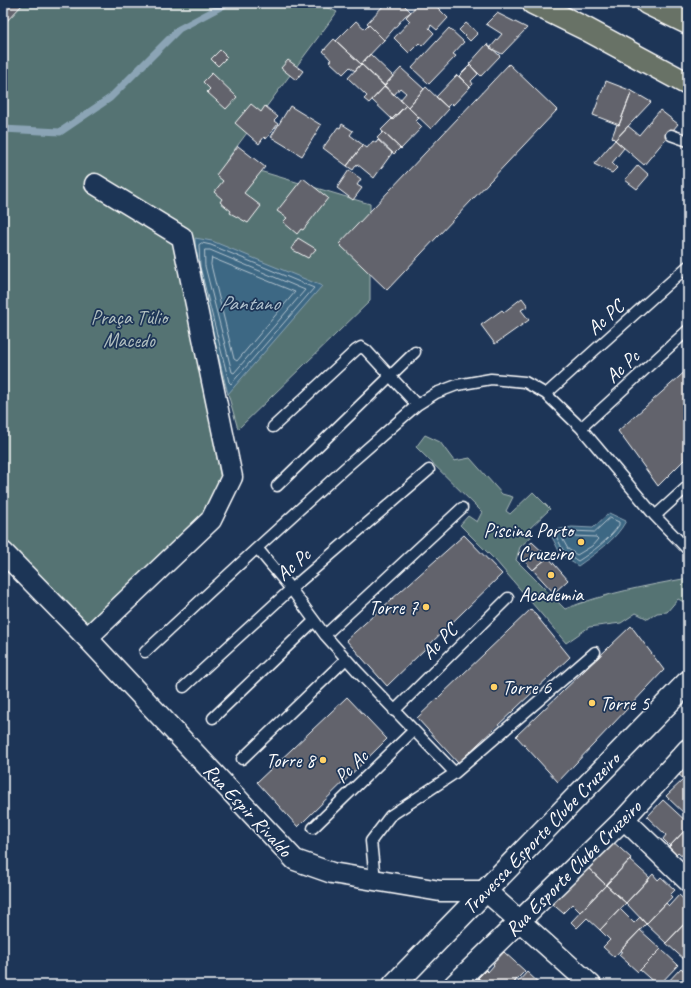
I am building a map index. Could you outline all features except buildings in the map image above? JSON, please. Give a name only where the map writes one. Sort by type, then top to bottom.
[{"type":"main road","points":[[533,3],[688,84]]},
{"type":"main road","points":[[647,3],[688,23]]},
{"type":"street","points":[[87,638],[211,520],[232,477],[182,237],[95,184]]},
{"type":"street","name":"Rua Espir Rivaldo","points":[[3,552],[87,638],[294,860],[332,873],[440,891],[486,891]]},
{"type":"street","name":"Travessa Esporte Clube Cruzeiro","points":[[394,985],[688,682]]},
{"type":"street","name":"Rua Esporte Clube Cruzeiro","points":[[454,985],[624,819],[688,748]]},
{"type":"street","points":[[624,819],[688,882]]},
{"type":"street","points":[[486,891],[591,985]]},
{"type":"lane","points":[[671,135],[688,141]]},
{"type":"lane","name":"Ac PC","points":[[546,394],[688,266]]},
{"type":"lane","name":"Ac Pc","points":[[581,428],[688,330]]},
{"type":"lane","points":[[273,427],[361,347],[366,350],[417,405]]},
{"type":"lane","points":[[277,486],[415,352]]},
{"type":"lane","name":"Ac Pc","points":[[145,652],[345,468],[417,405],[436,393],[457,385],[492,379],[525,382],[546,394],[581,428],[655,516]]},
{"type":"lane","name":"Ac Pc","points":[[184,687],[291,589],[429,470]]},
{"type":"lane","points":[[688,486],[655,516],[688,550]]},
{"type":"lane","points":[[325,635],[462,508]]},
{"type":"lane","points":[[257,548],[291,589],[325,635],[346,659],[394,711],[455,773]]},
{"type":"lane","name":"Ac PC","points":[[394,711],[508,598]]},
{"type":"lane","points":[[213,718],[314,621]]},
{"type":"lane","points":[[375,880],[371,842],[390,816],[455,773],[595,652]]},
{"type":"lane","points":[[242,758],[346,659]]},
{"type":"lane","name":"Pc Ac","points":[[313,828],[414,730]]},
{"type":"green space","name":"Praça Túlio Macedo","points":[[3,3],[318,3],[337,12],[226,161],[370,204],[370,301],[238,429],[228,394],[177,242],[221,480],[205,517],[83,628],[3,538]]},
{"type":"green space","points":[[425,435],[440,442],[454,461],[470,458],[502,494],[513,497],[506,511],[510,514],[533,492],[550,509],[527,531],[532,536],[520,547],[516,560],[565,609],[610,594],[688,578],[688,601],[686,603],[678,599],[667,612],[657,613],[648,619],[636,613],[621,623],[589,627],[566,643],[496,561],[460,525],[468,516],[477,522],[482,512],[416,447]]},
{"type":"water","name":"Pantano","points":[[195,238],[212,241],[322,286],[228,394],[196,267]]},
{"type":"water","name":"Piscina Porto Cruzeiro","points":[[609,513],[626,521],[611,541],[578,566],[561,555],[549,531],[572,527],[593,528]]},
{"type":"waterway","points":[[3,129],[60,132],[110,98],[179,29],[228,3]]},
{"type":"waterway","points":[[276,3],[283,3]]},
{"type":"place","name":"Piscina Porto Cruzeiro","points":[[581,542]]},
{"type":"place","name":"Academia","points":[[551,575]]},
{"type":"place","name":"Torre 7","points":[[426,607]]},
{"type":"place","name":"Torre 6","points":[[494,687]]},
{"type":"place","name":"Torre 5","points":[[592,703]]},
{"type":"place","name":"Torre 8","points":[[323,760]]}]
